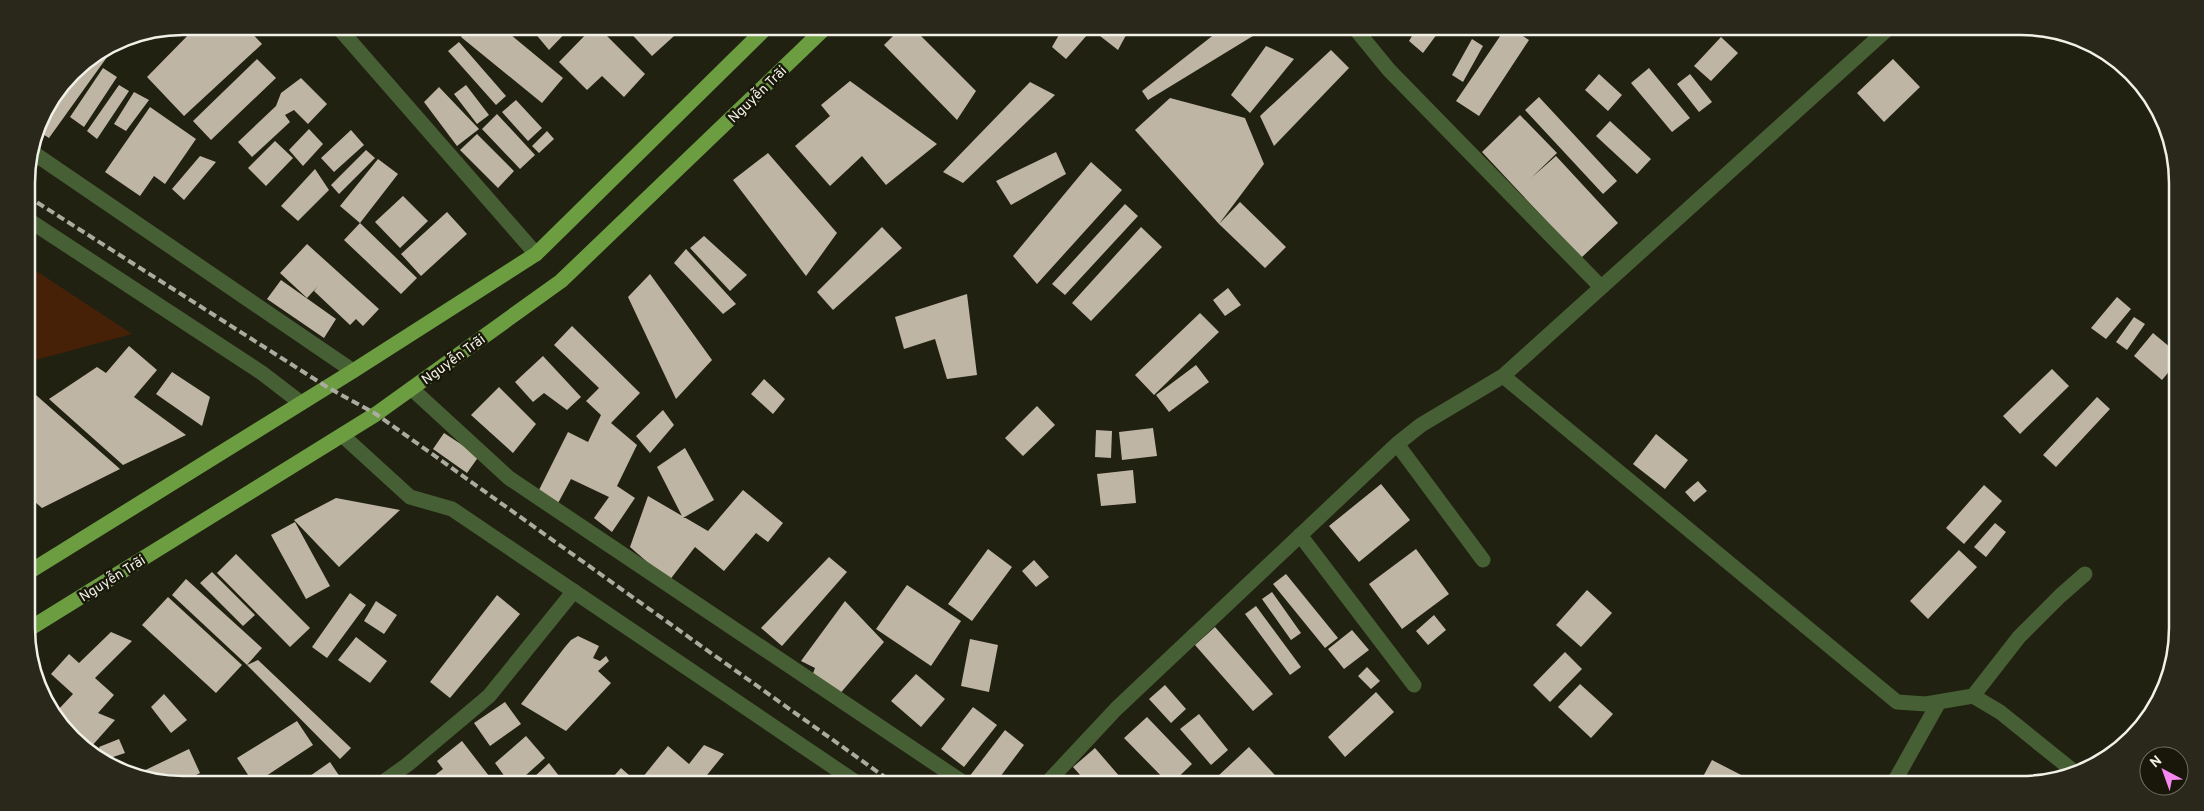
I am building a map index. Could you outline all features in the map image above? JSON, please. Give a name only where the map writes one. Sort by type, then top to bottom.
[{"type":"main road","points":[[35,568],[536,254],[759,35]]},
{"type":"main road","name":"Nguyễn Trãi","points":[[35,625],[376,414],[561,281],[818,35]]},
{"type":"street","points":[[347,35],[507,223],[536,254]]},
{"type":"street","points":[[1361,35],[1396,77],[1601,287]]},
{"type":"street","points":[[1053,776],[1116,709],[1397,444],[1422,425],[1503,376],[1880,35]]},
{"type":"street","points":[[38,156],[353,370]]},
{"type":"street","points":[[35,224],[262,373],[301,403]]},
{"type":"street","points":[[1503,376],[1897,702],[1926,704],[1974,696],[2000,712],[2070,768]]},
{"type":"street","points":[[412,388],[509,478],[954,776]]},
{"type":"street","points":[[342,435],[410,497],[452,510],[847,776]]},
{"type":"street","points":[[1397,444],[1483,560]]},
{"type":"street","points":[[1300,535],[1414,685]]},
{"type":"street","points":[[1974,696],[2019,637],[2085,574]]},
{"type":"street","points":[[392,776],[489,696],[574,591]]},
{"type":"street","points":[[1897,776],[1939,702]]},
{"type":"shaded area","points":[[35,270],[132,334],[35,360]]},
{"type":"building","points":[[188,35],[254,35],[262,44],[184,116],[147,77]]},
{"type":"building","points":[[463,35],[511,35],[563,78],[542,103],[461,37]]},
{"type":"building","points":[[536,35],[563,35],[549,50]]},
{"type":"building","points":[[585,35],[606,35],[645,74],[624,97],[602,76],[587,90],[559,62]]},
{"type":"building","points":[[632,35],[675,35],[652,56]]},
{"type":"building","points":[[894,35],[920,35],[976,91],[957,120],[884,45]]},
{"type":"building","points":[[1059,35],[1087,35],[1066,59],[1052,47]]},
{"type":"building","points":[[1101,35],[1126,35],[1118,50]]},
{"type":"building","points":[[1214,35],[1255,35],[1148,100],[1142,91]]},
{"type":"building","points":[[1413,35],[1436,35],[1423,53],[1409,41]]},
{"type":"building","points":[[1501,35],[1521,35],[1529,40],[1479,116],[1456,101]]},
{"type":"building","points":[[1721,37],[1738,53],[1711,81],[1694,66]]},
{"type":"building","points":[[1472,39],[1483,46],[1463,82],[1452,75]]},
{"type":"building","points":[[459,42],[506,96],[496,105],[448,51]]},
{"type":"building","points":[[1266,46],[1294,59],[1250,113],[1231,95]]},
{"type":"building","points":[[1331,50],[1349,68],[1274,146],[1260,116]]},
{"type":"building","points":[[108,56],[49,138],[43,134],[60,101],[85,72]]},
{"type":"building","points":[[257,59],[276,78],[211,140],[193,121]]},
{"type":"building","points":[[1893,59],[1920,87],[1884,122],[1857,93]]},
{"type":"building","points":[[103,68],[117,77],[84,127],[70,117]]},
{"type":"building","points":[[1649,68],[1690,118],[1672,132],[1631,83]]},
{"type":"building","points":[[1599,74],[1622,95],[1608,111],[1585,90]]},
{"type":"building","points":[[1690,74],[1712,102],[1699,112],[1677,84]]},
{"type":"building","points":[[301,78],[327,104],[308,124],[294,110],[285,115],[290,122],[252,157],[238,142],[276,106],[281,93]]},
{"type":"building","points":[[850,81],[937,144],[886,185],[862,156],[830,186],[795,146],[830,116],[821,105]]},
{"type":"building","points":[[1030,82],[1055,95],[963,183],[943,172]]},
{"type":"building","points":[[119,85],[129,91],[97,139],[87,131]]},
{"type":"building","points":[[466,85],[489,115],[477,124],[454,94]]},
{"type":"building","points":[[439,87],[479,129],[457,146],[424,102]]},
{"type":"building","points":[[134,92],[149,100],[126,131],[114,124]]},
{"type":"building","points":[[1539,97],[1617,181],[1603,194],[1525,110]]},
{"type":"building","points":[[1170,98],[1245,118],[1264,164],[1219,224],[1135,130]]},
{"type":"building","points":[[516,100],[542,128],[528,141],[502,112]]},
{"type":"building","points":[[150,107],[196,139],[165,184],[154,176],[140,196],[105,172]]},
{"type":"building","points":[[497,114],[535,155],[520,169],[482,129]]},
{"type":"building","points":[[1520,115],[1557,153],[1531,178],[1556,156],[1618,223],[1581,258],[1482,152]]},
{"type":"building","points":[[1610,121],[1651,159],[1637,174],[1596,136]]},
{"type":"building","points":[[309,129],[323,144],[303,166],[289,150]]},
{"type":"building","points":[[351,130],[364,145],[334,172],[321,158]]},
{"type":"building","points":[[547,131],[554,139],[539,153],[532,146]]},
{"type":"building","points":[[477,134],[514,171],[498,188],[460,150]]},
{"type":"building","points":[[275,141],[293,158],[266,186],[248,168]]},
{"type":"building","points":[[366,150],[375,158],[339,194],[331,185]]},
{"type":"building","points":[[1056,152],[1066,174],[1011,205],[996,181]]},
{"type":"building","points":[[768,153],[837,233],[806,276],[733,180]]},
{"type":"building","points":[[200,156],[216,162],[184,200],[172,189]]},
{"type":"building","points":[[378,159],[398,174],[360,223],[340,206]]},
{"type":"building","points":[[1091,162],[1122,190],[1037,284],[1013,256]]},
{"type":"building","points":[[315,169],[329,190],[298,221],[281,206]]},
{"type":"building","points":[[403,196],[428,221],[400,248],[375,222]]},
{"type":"building","points":[[1240,202],[1286,247],[1265,268],[1219,224]]},
{"type":"building","points":[[1125,204],[1138,216],[1065,295],[1052,284]]},
{"type":"building","points":[[447,212],[467,234],[421,276],[401,254]]},
{"type":"building","points":[[360,223],[417,278],[401,294],[344,240]]},
{"type":"building","points":[[882,227],[902,248],[833,310],[817,292]]},
{"type":"building","points":[[1141,227],[1162,247],[1091,321],[1072,303]]},
{"type":"building","points":[[704,236],[747,275],[730,291],[690,248]]},
{"type":"building","points":[[307,244],[379,309],[363,326],[356,319],[350,325],[314,291],[318,286],[307,298],[280,273]]},
{"type":"building","points":[[686,249],[736,304],[723,314],[674,263]]},
{"type":"building","points":[[650,274],[712,360],[676,399],[628,297]]},
{"type":"building","points":[[281,280],[336,319],[324,338],[267,299]]},
{"type":"building","points":[[1228,288],[1241,305],[1225,316],[1213,300]]},
{"type":"building","points":[[967,294],[977,375],[947,379],[935,339],[904,349],[895,317]]},
{"type":"building","points":[[2117,297],[2131,309],[2106,339],[2091,328]]},
{"type":"building","points":[[1200,313],[1219,332],[1154,395],[1135,375]]},
{"type":"building","points":[[2134,317],[2145,324],[2127,350],[2116,342]]},
{"type":"building","points":[[572,326],[640,393],[611,423],[637,445],[617,486],[635,498],[612,532],[594,518],[609,497],[571,479],[557,505],[537,494],[568,432],[588,442],[601,415],[586,401],[599,388],[554,345]]},
{"type":"building","points":[[2153,333],[2169,346],[2169,372],[2162,380],[2134,356]]},
{"type":"building","points":[[129,346],[157,370],[134,397],[186,435],[123,465],[49,399],[97,367],[106,373]]},
{"type":"building","points":[[543,356],[581,397],[567,410],[544,393],[533,402],[515,382]]},
{"type":"building","points":[[1196,365],[1209,382],[1169,412],[1156,395]]},
{"type":"building","points":[[2052,369],[2069,386],[2020,434],[2003,416]]},
{"type":"building","points":[[172,372],[210,397],[202,426],[156,394]]},
{"type":"building","points":[[764,379],[785,399],[773,414],[751,394]]},
{"type":"building","points":[[499,387],[536,424],[513,453],[471,415]]},
{"type":"building","points":[[35,394],[120,469],[42,508],[35,502]]},
{"type":"building","points":[[2097,397],[2110,409],[2056,467],[2043,455]]},
{"type":"building","points":[[1037,406],[1055,425],[1023,456],[1005,438]]},
{"type":"building","points":[[663,410],[674,425],[650,453],[636,436]]},
{"type":"building","points":[[1153,428],[1157,456],[1122,460],[1119,432]]},
{"type":"building","points":[[1096,430],[1112,431],[1111,458],[1095,457]]},
{"type":"building","points":[[444,433],[479,456],[467,473],[433,449]]},
{"type":"building","points":[[1656,434],[1688,460],[1665,489],[1633,464]]},
{"type":"building","points":[[685,448],[714,500],[683,518],[657,467]]},
{"type":"building","points":[[1133,470],[1136,503],[1101,506],[1097,474]]},
{"type":"building","points":[[1698,481],[1707,491],[1694,502],[1685,492]]},
{"type":"building","points":[[1381,484],[1410,520],[1359,562],[1329,526]]},
{"type":"building","points":[[1984,485],[2002,501],[1964,544],[1946,528]]},
{"type":"building","points":[[743,490],[783,523],[768,542],[756,533],[724,571],[695,547],[669,581],[630,547],[648,496],[708,531]]},
{"type":"building","points":[[336,498],[400,510],[339,567],[294,520]]},
{"type":"building","points":[[295,522],[330,586],[306,599],[271,535]]},
{"type":"building","points":[[1995,523],[2006,532],[1986,557],[1974,547]]},
{"type":"building","points":[[988,549],[1012,567],[972,621],[948,604]]},
{"type":"building","points":[[1416,549],[1449,594],[1402,629],[1369,584]]},
{"type":"building","points":[[1959,550],[1977,567],[1928,619],[1910,601]]},
{"type":"building","points":[[236,554],[310,628],[290,647],[217,573]]},
{"type":"building","points":[[829,557],[847,572],[782,646],[761,628]]},
{"type":"building","points":[[1034,560],[1049,577],[1036,587],[1022,571]]},
{"type":"building","points":[[212,572],[255,615],[243,626],[200,583]]},
{"type":"building","points":[[1286,574],[1338,638],[1325,648],[1273,584]]},
{"type":"building","points":[[186,579],[262,648],[247,665],[172,595]]},
{"type":"building","points":[[907,585],[961,621],[931,666],[876,629]]},
{"type":"building","points":[[1587,590],[1612,613],[1581,647],[1556,625]]},
{"type":"building","points":[[1272,592],[1301,633],[1291,640],[1262,599]]},
{"type":"building","points":[[350,593],[366,605],[327,658],[312,647]]},
{"type":"building","points":[[497,595],[520,614],[450,698],[430,682]]},
{"type":"building","points":[[168,597],[242,665],[216,693],[142,625]]},
{"type":"building","points":[[376,601],[397,615],[384,634],[364,621]]},
{"type":"building","points":[[845,601],[884,642],[838,696],[812,676],[815,668],[801,661]]},
{"type":"building","points":[[1256,606],[1301,667],[1290,675],[1245,614]]},
{"type":"building","points":[[1434,615],[1446,630],[1428,645],[1416,631]]},
{"type":"building","points":[[1215,627],[1273,694],[1253,711],[1195,645]]},
{"type":"building","points":[[1352,630],[1369,650],[1344,669],[1328,649]]},
{"type":"building","points":[[111,632],[132,641],[95,678],[114,695],[98,713],[115,720],[93,745],[72,726],[60,710],[73,694],[51,674],[69,654],[79,663]]},
{"type":"building","points":[[578,636],[599,646],[593,658],[600,661],[606,656],[609,661],[598,671],[611,683],[566,731],[521,704],[565,647]]},
{"type":"building","points":[[356,637],[387,661],[370,683],[338,660]]},
{"type":"building","points":[[970,639],[998,645],[989,692],[961,686]]},
{"type":"building","points":[[1565,652],[1582,669],[1550,702],[1533,685]]},
{"type":"building","points":[[258,660],[351,748],[340,759],[247,665]]},
{"type":"building","points":[[1367,667],[1380,681],[1371,689],[1358,676]]},
{"type":"building","points":[[916,674],[945,699],[921,727],[891,701]]},
{"type":"building","points":[[1580,684],[1613,714],[1591,738],[1558,707]]},
{"type":"building","points":[[1165,685],[1186,709],[1171,723],[1149,699]]},
{"type":"building","points":[[1376,692],[1394,712],[1345,757],[1328,737]]},
{"type":"building","points":[[164,694],[187,720],[171,733],[151,707]]},
{"type":"building","points":[[505,702],[521,724],[490,746],[474,723]]},
{"type":"building","points":[[973,707],[997,725],[964,767],[941,749]]},
{"type":"building","points":[[1199,714],[1228,750],[1211,765],[1180,729]]},
{"type":"building","points":[[1147,717],[1192,764],[1179,776],[1161,776],[1124,738]]},
{"type":"building","points":[[297,721],[313,745],[266,776],[249,776],[237,758]]},
{"type":"building","points":[[1005,730],[1024,745],[1001,776],[970,776]]},
{"type":"building","points":[[526,736],[545,758],[525,776],[504,776],[495,763]]},
{"type":"building","points":[[119,739],[125,753],[112,757],[100,750],[99,747]]},
{"type":"building","points":[[462,741],[489,776],[434,776],[443,769],[437,761]]},
{"type":"building","points":[[704,745],[724,754],[706,776],[644,776],[668,746],[689,764]]},
{"type":"building","points":[[1249,747],[1276,776],[1218,776]]},
{"type":"building","points":[[1095,748],[1119,776],[1081,776],[1073,767]]},
{"type":"building","points":[[189,749],[200,773],[194,776],[174,776],[145,770]]},
{"type":"building","points":[[1712,760],[1743,776],[1703,776]]},
{"type":"building","points":[[330,762],[339,776],[310,776]]},
{"type":"building","points":[[549,763],[559,776],[535,776]]},
{"type":"building","points":[[621,768],[630,776],[614,776]]},
{"type":"railway","points":[[35,201],[327,387],[376,414],[883,776]]}]
